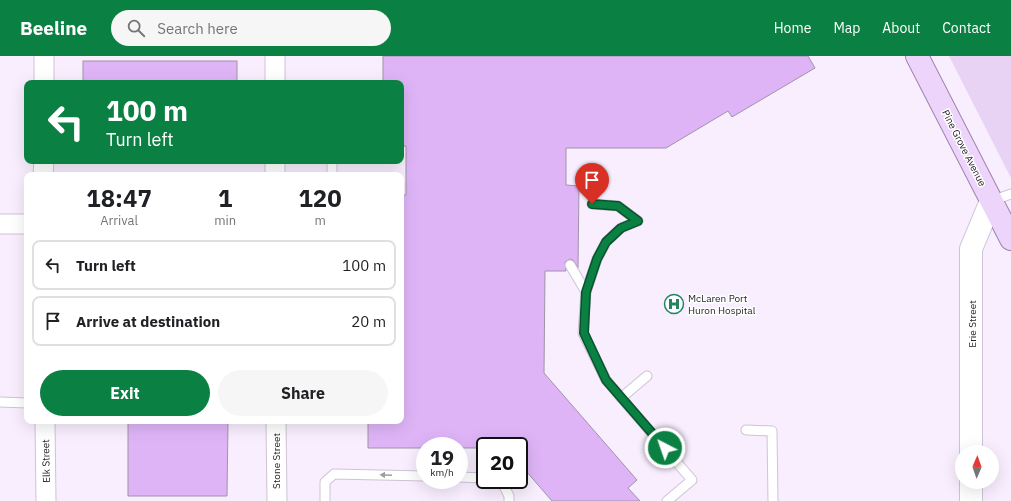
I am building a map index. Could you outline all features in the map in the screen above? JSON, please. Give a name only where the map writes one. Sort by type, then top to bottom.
[{"type":"main road","name":"Pine Grove Avenue","points":[[917,56],[1011,239]]},
{"type":"street","points":[[44,56],[44,80]]},
{"type":"street","points":[[275,56],[275,80]]},
{"type":"street","name":"Erie Street","points":[[971,445],[971,249],[991,201]]},
{"type":"street","points":[[0,224],[24,224]]},
{"type":"street","name":"Elk Street","points":[[45,424],[46,501]]},
{"type":"street","name":"Stone Street","points":[[276,424],[277,501]]},
{"type":"street","points":[[971,489],[971,501]]},
{"type":"lane","points":[[991,201],[1011,194]]},
{"type":"lane","points":[[592,204],[618,206],[638,221],[621,228],[606,242],[597,259],[586,292],[584,333],[606,380],[692,480],[667,501]]},
{"type":"lane","points":[[570,265],[586,292]]},
{"type":"lane","points":[[621,398],[647,376]]},
{"type":"lane","points":[[0,402],[24,403]]},
{"type":"lane","points":[[746,430],[772,431],[773,501]]},
{"type":"lane","points":[[325,501],[325,482],[334,474],[416,476]]},
{"type":"lane","points":[[505,489],[508,496],[508,501]]},
{"type":"shaded area","points":[[949,56],[1011,56],[1011,178]]},
{"type":"building","points":[[383,56],[808,56],[815,68],[732,117],[728,111],[666,148],[566,148],[566,185],[579,186],[578,268],[573,260],[570,259],[565,262],[566,271],[545,271],[544,373],[637,480],[628,488],[640,501],[552,501],[528,473],[528,437],[476,437],[476,448],[468,448],[468,437],[416,437],[416,448],[368,448],[368,424],[404,424],[404,195],[406,195],[406,146],[404,146],[404,80],[383,80]]},
{"type":"building","points":[[83,61],[237,61],[237,80],[83,80]]},
{"type":"building","points":[[128,424],[228,424],[227,496],[128,496]]},
{"type":"place","name":"McLaren Port Huron Hospital","points":[[674,304]]},
{"type":"route","points":[[592,204],[618,206],[638,221],[621,228],[606,242],[597,259],[586,292],[584,333],[606,380],[665,448]]}]
